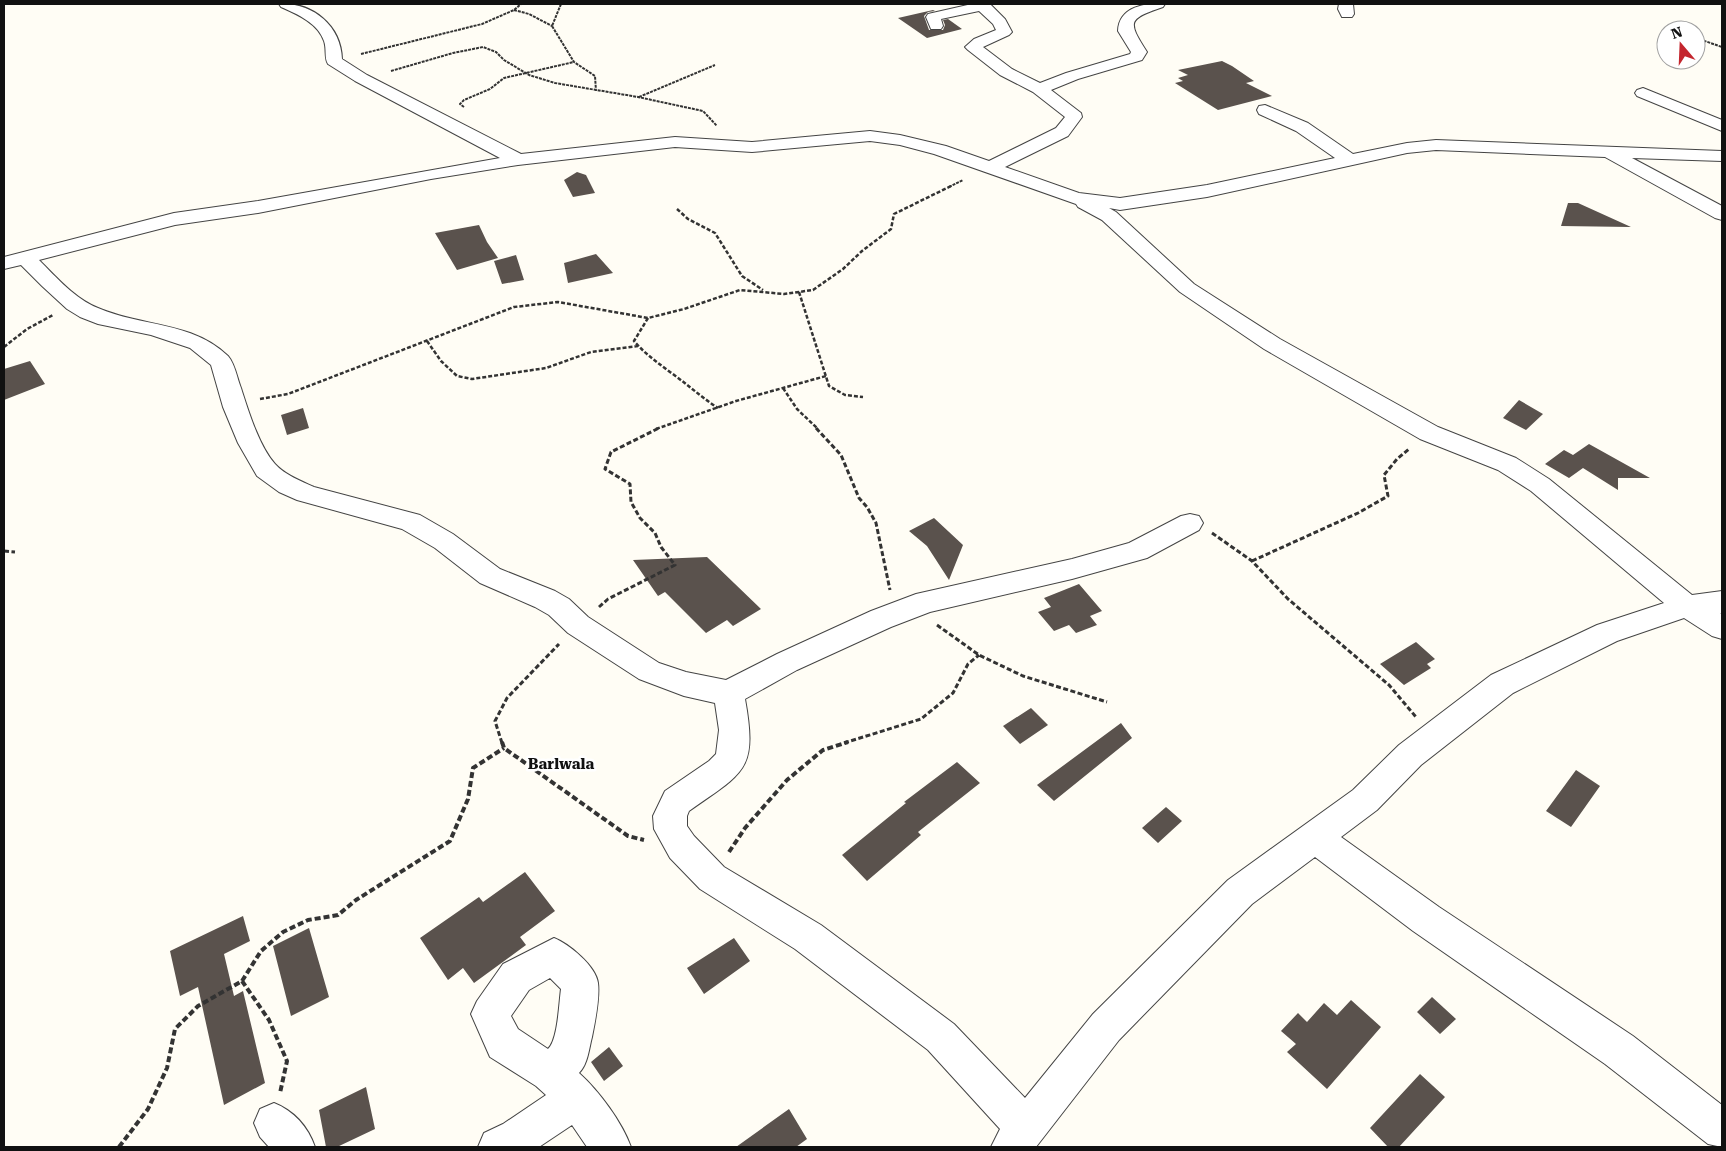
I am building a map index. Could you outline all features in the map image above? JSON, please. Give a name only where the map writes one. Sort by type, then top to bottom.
[{"type":"street","points":[[286,4],[323,25],[331,36],[335,51],[334,61],[361,78],[518,160]]},
{"type":"street","points":[[1039,89],[1072,76],[1136,57],[1139,52],[1126,31],[1126,24],[1135,12],[1158,4]]},
{"type":"street","points":[[936,26],[933,17],[955,10],[982,5],[1000,22],[1004,32],[979,42],[973,47],[1006,72],[1039,89],[1072,112],[1074,117],[1062,132],[989,168]]},
{"type":"street","points":[[1643,93],[1722,126]]},
{"type":"street","points":[[449,124],[463,116],[466,108]]},
{"type":"street","points":[[1265,110],[1302,128],[1348,159]]},
{"type":"street","points":[[859,117],[870,136]]},
{"type":"street","points":[[15,260],[174,218],[258,207],[430,174],[518,160],[675,142],[752,147],[870,136],[900,140],[940,150],[1076,198],[1109,204],[1135,203],[1207,191],[1348,159],[1407,148],[1436,145],[1722,156]]},
{"type":"street","points":[[1609,153],[1722,214]]},
{"type":"street","points":[[1076,198],[1109,216],[1186,288],[1272,344],[1428,433],[1507,464],[1540,485],[1687,606],[1722,628]]},
{"type":"street","points":[[15,260],[49,282],[74,304],[88,312],[106,319],[156,329],[198,343],[221,362],[235,407],[250,443],[266,470],[288,486],[306,494],[411,522],[444,541],[490,576],[545,599],[559,607],[578,625],[649,671],[684,684],[729,693],[786,662],[926,602],[1072,569],[1137,551],[1190,523]]},
{"type":"street","points":[[729,693],[735,730],[731,760],[720,771],[677,801],[670,816],[672,829],[682,847],[712,878],[808,937],[941,1037],[1019,1138],[1113,1020],[1240,892],[1365,800],[1410,755],[1502,684],[1607,633],[1687,606],[1722,602]]},
{"type":"street","points":[[1315,837],[1434,924],[1619,1050],[1722,1130]]},
{"type":"street","points":[[498,1147],[517,1138],[564,1085],[611,1147]]},
{"type":"path","points":[[334,61],[482,24],[514,10],[521,4]]},
{"type":"path","points":[[552,26],[561,4]]},
{"type":"path","points":[[514,10],[529,14],[552,26],[574,62],[595,76],[596,91]]},
{"type":"path","points":[[1706,41],[1722,47]]},
{"type":"path","points":[[361,78],[483,47],[496,52],[504,60],[529,75],[555,83],[638,97],[704,112],[714,121],[725,144]]},
{"type":"path","points":[[466,108],[460,104],[464,100],[490,89],[504,78],[574,62]]},
{"type":"path","points":[[638,97],[715,65]]},
{"type":"path","points":[[235,407],[288,394],[514,307],[558,302],[648,318],[684,309],[740,290],[784,294],[813,290],[843,269],[862,251],[891,229],[894,214],[914,202],[989,168]]},
{"type":"path","points":[[677,209],[688,219],[715,233],[742,276],[765,291]]},
{"type":"path","points":[[799,292],[829,386],[845,395],[863,397]]},
{"type":"path","points":[[4,348],[27,329],[74,304]]},
{"type":"path","points":[[648,318],[634,341],[696,394],[718,408]]},
{"type":"path","points":[[427,341],[441,361],[457,376],[472,379],[546,368],[591,352],[638,346]]},
{"type":"path","points":[[682,847],[628,836],[504,748],[495,720],[507,698],[536,666],[608,599],[674,566],[661,547],[655,533],[640,518],[631,502],[630,484],[605,469],[611,452],[658,428],[826,376]]},
{"type":"path","points":[[783,388],[797,408],[827,437],[841,456],[859,498],[867,506],[876,524],[890,592],[898,613],[939,627],[979,655],[1023,676],[1106,702]]},
{"type":"path","points":[[1252,562],[1358,513],[1388,496],[1384,475],[1397,459],[1428,433]]},
{"type":"path","points":[[1190,523],[1216,534],[1252,562],[1288,600],[1389,685],[1414,716],[1440,732]]},
{"type":"path","points":[[4,551],[15,552]]},
{"type":"path","points":[[712,878],[745,828],[787,780],[824,750],[921,720],[953,693],[968,664],[979,655]]},
{"type":"path","points":[[119,1147],[148,1109],[167,1068],[175,1029],[198,1006],[242,981],[261,951],[283,932],[308,920],[338,915],[356,900],[450,841],[468,799],[473,768],[504,748]]},
{"type":"path","points":[[242,981],[269,1020],[287,1061],[285,1135]]},
{"type":"building","points":[[933,10],[935,11],[928,12],[924,16],[929,30],[943,30],[945,25],[943,20],[948,19],[962,29],[927,38],[898,18]]},
{"type":"building","points":[[1222,61],[1254,81],[1246,83],[1272,96],[1218,110],[1175,83],[1183,81],[1178,78],[1188,75],[1178,70]]},
{"type":"building","points":[[577,172],[586,175],[595,193],[573,197],[564,180]]},
{"type":"building","points":[[1568,203],[1578,203],[1631,227],[1561,226]]},
{"type":"building","points":[[479,225],[487,242],[498,258],[457,270],[435,233]]},
{"type":"building","points":[[596,254],[613,273],[568,283],[564,263]]},
{"type":"building","points":[[516,255],[524,280],[502,284],[494,261]]},
{"type":"building","points":[[30,361],[45,384],[4,400],[4,369]]},
{"type":"building","points":[[1519,400],[1543,414],[1526,430],[1503,418]]},
{"type":"building","points":[[303,408],[309,428],[287,435],[281,415]]},
{"type":"building","points":[[1589,444],[1650,478],[1618,478],[1618,490],[1583,468],[1569,478],[1545,464],[1564,450],[1573,455]]},
{"type":"building","points":[[934,518],[963,545],[949,580],[927,546],[909,531]]},
{"type":"building","points":[[707,557],[761,609],[733,626],[727,620],[706,633],[665,592],[658,596],[633,560]]},
{"type":"building","points":[[1079,584],[1102,611],[1090,616],[1097,625],[1076,633],[1069,625],[1054,631],[1038,612],[1051,607],[1044,598]]},
{"type":"building","points":[[1416,642],[1435,659],[1427,664],[1431,668],[1404,685],[1380,664]]},
{"type":"building","points":[[1031,708],[1048,725],[1020,744],[1003,726]]},
{"type":"building","points":[[1121,723],[1132,738],[1054,801],[1037,785]]},
{"type":"building","points":[[957,762],[980,783],[918,832],[921,835],[867,881],[842,855],[906,803],[904,802]]},
{"type":"building","points":[[1576,770],[1600,786],[1571,827],[1546,811]]},
{"type":"building","points":[[1166,807],[1182,821],[1158,843],[1142,828]]},
{"type":"building","points":[[525,872],[555,911],[520,937],[526,945],[474,983],[463,968],[448,980],[420,938],[479,897],[483,902]]},
{"type":"building","points":[[243,916],[250,941],[224,954],[234,996],[243,991],[265,1083],[224,1105],[198,987],[180,996],[170,951]]},
{"type":"building","points":[[309,928],[329,997],[291,1016],[273,946]]},
{"type":"building","points":[[734,938],[750,961],[704,994],[687,968]]},
{"type":"building","points":[[1432,997],[1456,1019],[1440,1034],[1417,1012]]},
{"type":"building","points":[[1351,1000],[1381,1027],[1327,1089],[1287,1052],[1296,1044],[1281,1031],[1298,1013],[1307,1022],[1324,1003],[1337,1015]]},
{"type":"building","points":[[609,1047],[623,1066],[604,1081],[591,1062]]},
{"type":"building","points":[[1420,1074],[1445,1097],[1399,1147],[1388,1147],[1370,1128]]},
{"type":"building","points":[[366,1087],[375,1129],[337,1147],[326,1147],[319,1110]]},
{"type":"building","points":[[789,1109],[807,1139],[796,1147],[736,1147]]},
{"type":"district","name":"Barlwala","points":[[561,764]]}]
